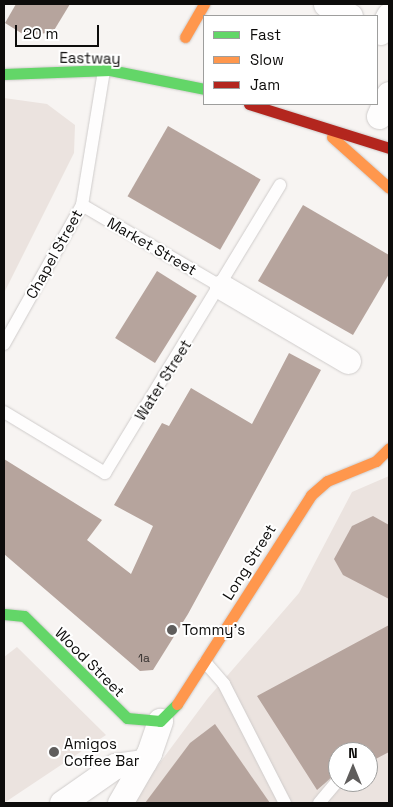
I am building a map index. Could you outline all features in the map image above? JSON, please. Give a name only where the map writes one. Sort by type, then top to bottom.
[{"type":"street","points":[[185,37],[204,4]]},
{"type":"street","points":[[326,4],[348,15]]},
{"type":"street","name":"Eastway","points":[[4,74],[104,70],[203,89]]},
{"type":"street","points":[[252,105],[389,148]]},
{"type":"street","points":[[321,128],[389,188]]},
{"type":"street","points":[[222,287],[348,361]]},
{"type":"street","name":"Long Street","points":[[160,721],[172,712],[311,495],[327,481],[376,461],[389,448]]},
{"type":"street","name":"Wood Street","points":[[4,614],[24,616],[127,718],[160,721]]},
{"type":"street","points":[[120,803],[144,762],[160,721]]},
{"type":"street","points":[[62,803],[115,766],[144,762]]},
{"type":"lane","name":"Chapel Street","points":[[4,344],[82,205],[104,70]]},
{"type":"lane","name":"Water Street","points":[[4,412],[105,473],[222,287],[280,185]]},
{"type":"lane","name":"Market Street","points":[[82,205],[222,287]]},
{"type":"lane","points":[[205,662],[224,684],[285,803]]},
{"type":"lane","points":[[319,803],[328,792]]},
{"type":"shaded area","points":[[4,98],[47,104],[75,125],[74,153],[4,293]]},
{"type":"shaded area","points":[[389,476],[389,803],[130,803],[208,698],[299,593],[352,492]]},
{"type":"shaded area","points":[[17,647],[106,735],[4,803],[4,657]]},
{"type":"building","points":[[16,4],[70,4],[53,32],[26,36],[5,23]]},
{"type":"building","points":[[168,126],[261,180],[220,250],[128,196]]},
{"type":"building","points":[[303,205],[389,255],[389,274],[353,335],[258,281]]},
{"type":"building","points":[[157,271],[197,296],[155,363],[115,338]]},
{"type":"building","points":[[289,353],[321,370],[188,614],[153,670],[140,671],[4,554],[4,459],[102,520],[87,540],[131,574],[153,526],[114,505],[162,423],[169,426],[191,388],[252,424]]},
{"type":"building","points":[[373,516],[389,525],[389,599],[343,575],[334,559],[352,526]]},
{"type":"building","points":[[389,625],[389,752],[378,758],[378,742],[328,742],[328,781],[317,790],[257,696]]},
{"type":"building","points":[[215,724],[270,803],[145,803],[190,743]]},
{"type":"traffic: fast","points":[[4,74],[110,70],[203,89]]},
{"type":"traffic: fast","points":[[4,614],[24,616],[127,718],[160,721],[177,704]]},
{"type":"traffic: slow","points":[[185,37],[204,4]]},
{"type":"traffic: slow","points":[[332,137],[389,188]]},
{"type":"traffic: slow","points":[[177,704],[311,495],[327,481],[376,461],[389,448]]},
{"type":"traffic: jam","points":[[252,105],[389,148]]},
{"type":"place","name":"Tommy's","points":[[172,630]]},
{"type":"place","name":"Amigos Coffee Bar","points":[[54,752]]}]
